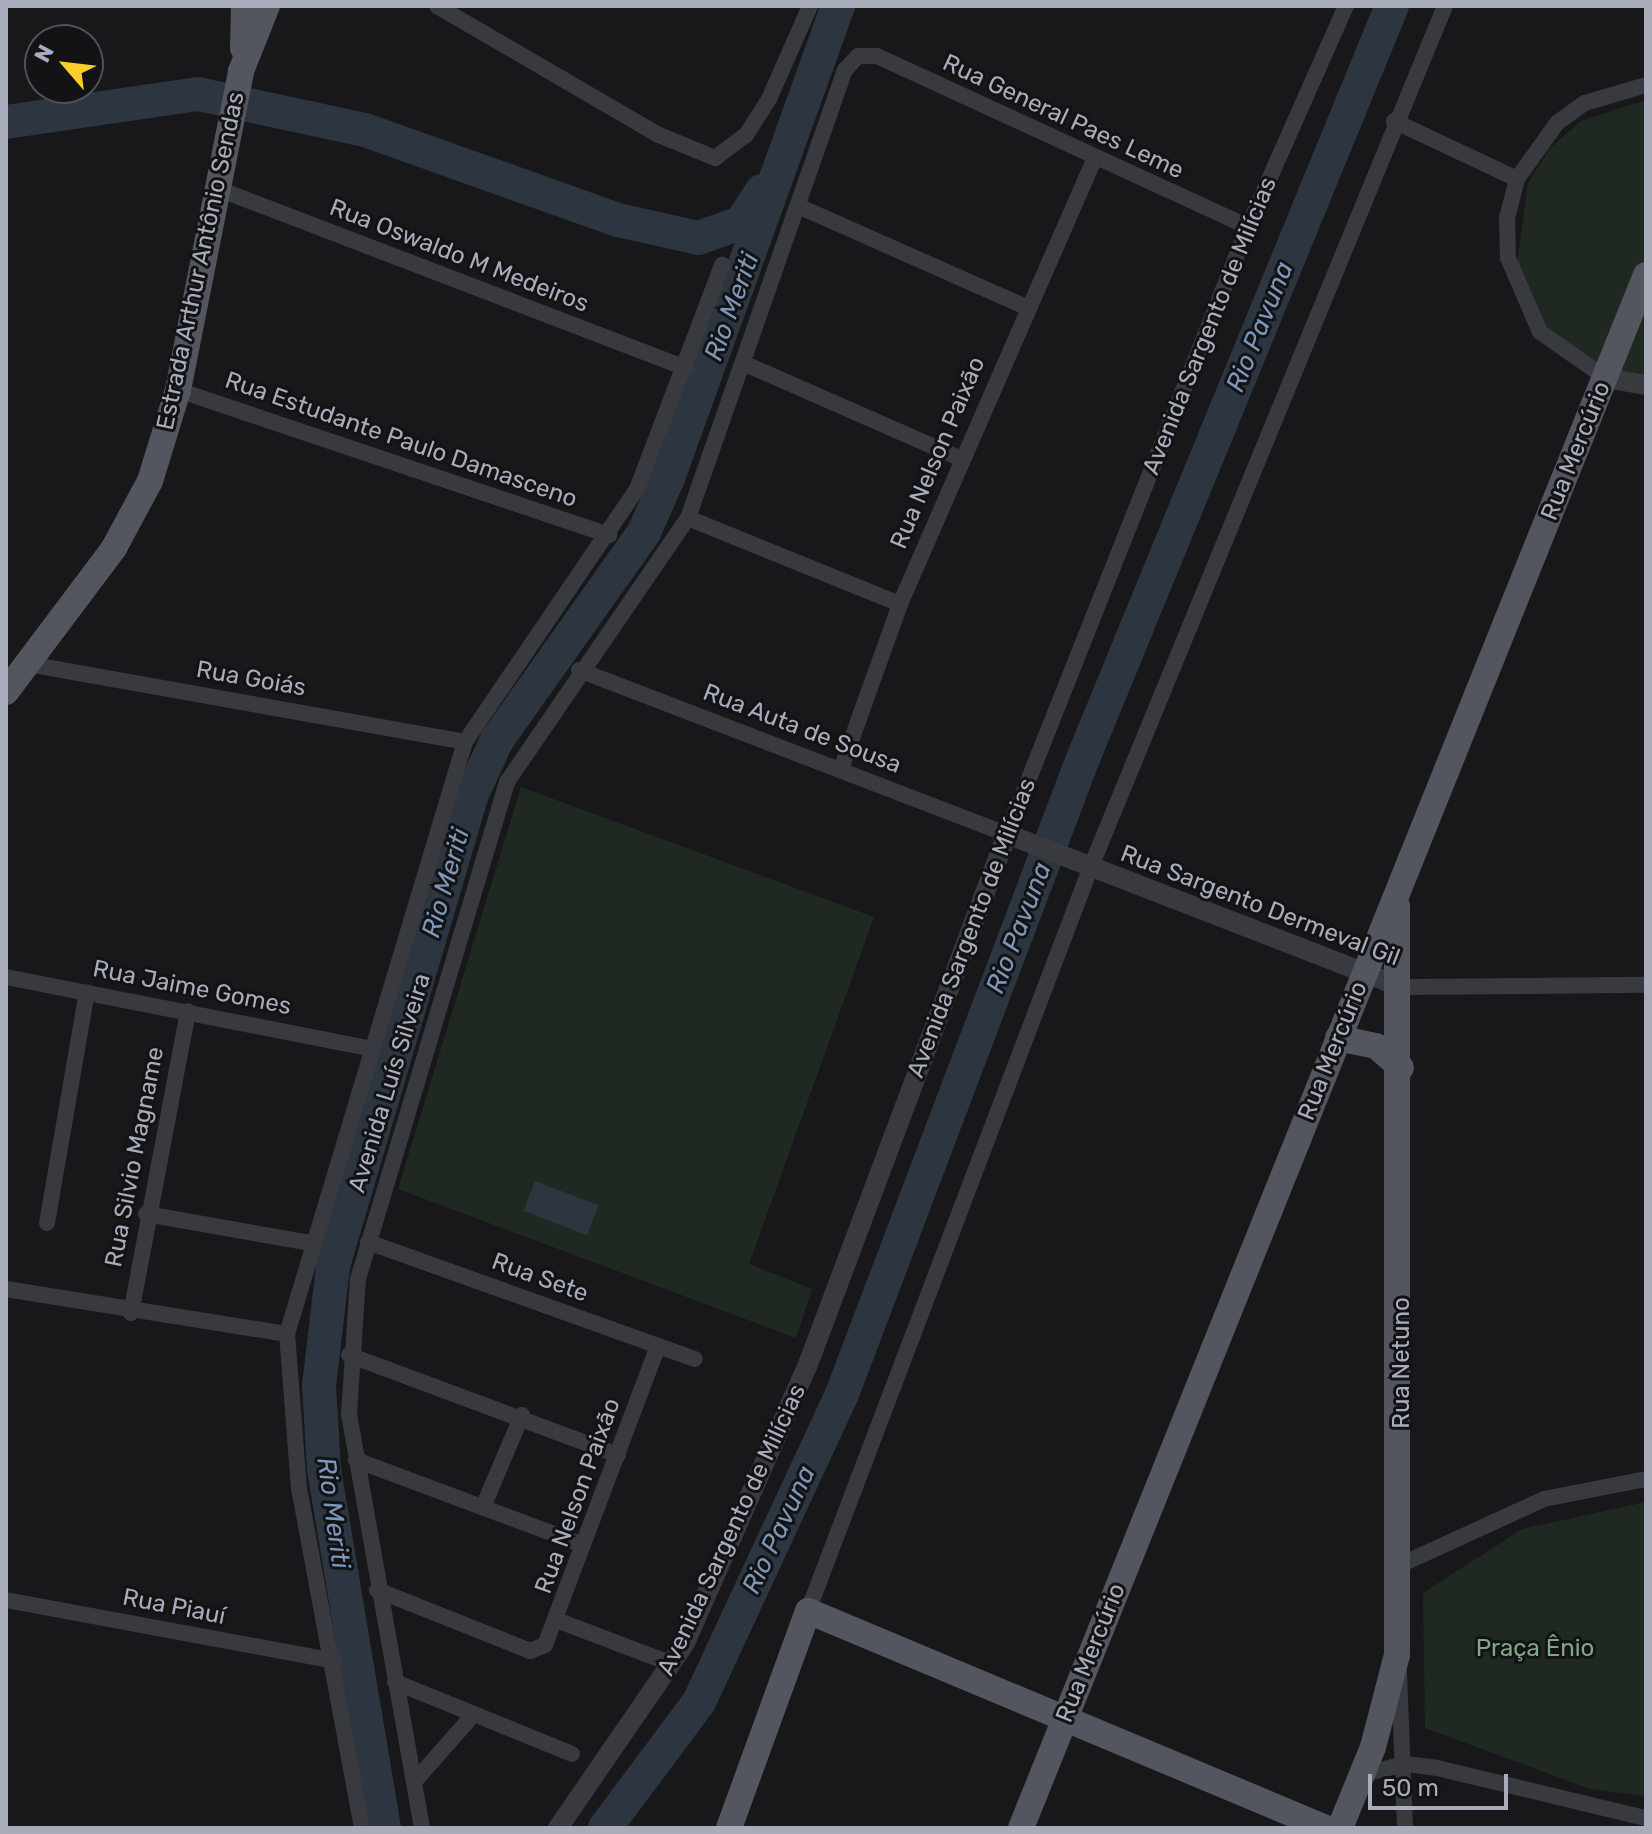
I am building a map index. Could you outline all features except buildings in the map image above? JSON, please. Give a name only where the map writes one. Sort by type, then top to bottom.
[{"type":"main road","name":"Estrada Arthur Antônio Sendas","points":[[239,79],[244,6]]},
{"type":"main road","name":"Estrada Arthur Antônio Sendas","points":[[6,692],[135,514],[178,390],[229,120],[239,79],[267,6]]},
{"type":"main road","name":"Rua Mercúrio","points":[[1021,1828],[1646,275]]},
{"type":"main road","name":"Rua Netuno","points":[[1396,898],[1402,987],[1397,1655]]},
{"type":"main road","points":[[1338,1038],[1376,1046],[1401,1068]]},
{"type":"main road","points":[[729,1828],[808,1611],[1066,1716],[1326,1828]]},
{"type":"main road","points":[[1340,1828],[1362,1774],[1397,1655]]},
{"type":"street","points":[[437,6],[696,154],[730,152],[780,79],[810,6]]},
{"type":"street","name":"Avenida Sargento de Milícias","points":[[558,1828],[672,1664],[807,1367],[1248,227],[1346,6]]},
{"type":"street","points":[[808,1611],[1085,867],[1394,121],[1445,6]]},
{"type":"street","name":"Rua General Paes Leme","points":[[858,56],[877,56],[1094,161],[1248,227]]},
{"type":"street","name":"Avenida Luís Silveira","points":[[422,1828],[356,1460],[349,1355],[368,1242],[497,808],[521,755],[688,518],[845,70],[858,56]]},
{"type":"street","points":[[1646,85],[1585,103],[1557,123],[1517,179],[1508,258],[1519,297],[1540,332],[1606,378],[1646,385]]},
{"type":"street","points":[[1394,121],[1517,179]]},
{"type":"street","name":"Rua Nelson Paixão","points":[[841,769],[900,604],[1026,307],[1094,161]]},
{"type":"street","name":"Rua Oswaldo M Medeiros","points":[[216,188],[686,368]]},
{"type":"street","points":[[798,206],[1026,307]]},
{"type":"street","name":"Avenida Luís Silveira","points":[[362,1828],[334,1661],[292,1446],[287,1334],[369,1048],[465,742],[609,535],[658,446],[722,265]]},
{"type":"street","points":[[743,363],[962,459]]},
{"type":"street","name":"Rua Estudante Paulo Damasceno","points":[[178,390],[609,535]]},
{"type":"street","points":[[688,518],[900,604]]},
{"type":"street","name":"Rua Goiás","points":[[28,664],[465,742]]},
{"type":"street","name":"Rua Auta de Sousa","points":[[579,670],[1014,838]]},
{"type":"street","name":"Rua Sargento Dermeval Gil","points":[[1014,838],[1363,978],[1402,987],[1646,985]]},
{"type":"street","name":"Rua Jaime Gomes","points":[[6,977],[369,1048]]},
{"type":"street","points":[[47,1223],[87,992]]},
{"type":"street","name":"Rua Silvio Magname","points":[[131,1313],[146,1214],[188,1011]]},
{"type":"street","points":[[146,1214],[311,1243]]},
{"type":"street","name":"Rua Sete","points":[[368,1242],[695,1359]]},
{"type":"street","points":[[6,1289],[131,1313],[287,1334]]},
{"type":"street","name":"Rua Nelson Paixão","points":[[377,1590],[530,1651],[545,1645],[559,1621],[583,1545],[658,1346]]},
{"type":"street","points":[[349,1355],[522,1415],[618,1455]]},
{"type":"street","points":[[483,1507],[522,1415]]},
{"type":"street","points":[[356,1460],[583,1545]]},
{"type":"street","points":[[1400,1565],[1544,1499],[1646,1479]]},
{"type":"street","name":"Rua Piauí","points":[[6,1600],[334,1661]]},
{"type":"street","points":[[559,1621],[672,1664]]},
{"type":"street","name":"Rua Netuno","points":[[1397,1655],[1406,1764],[1405,1828]]},
{"type":"street","points":[[395,1682],[572,1754]]},
{"type":"street","points":[[414,1782],[473,1715]]},
{"type":"street","points":[[1362,1774],[1406,1764],[1646,1818]]},
{"type":"green space","points":[[1646,100],[1646,380],[1592,366],[1557,341],[1532,305],[1517,265],[1528,183],[1550,148],[1581,121]]},
{"type":"green space","points":[[521,787],[874,917],[749,1264],[812,1289],[796,1338],[398,1189]]},
{"type":"green space","name":"Praça Ênio","points":[[1646,1502],[1646,1796],[1590,1789],[1425,1728],[1423,1593],[1522,1529]]},
{"type":"water","points":[[535,1181],[598,1205],[587,1235],[524,1211]]},
{"type":"waterway","name":"Rio Meriti","points":[[384,1828],[324,1468],[319,1386],[333,1266],[472,794],[497,740],[644,532],[668,478],[838,6]]},
{"type":"waterway","name":"Rio Pavuna","points":[[605,1828],[699,1702],[842,1394],[1082,761],[1392,6]]},
{"type":"waterway","points":[[6,122],[198,94],[365,130],[618,220],[698,238],[741,223],[762,191]]}]
